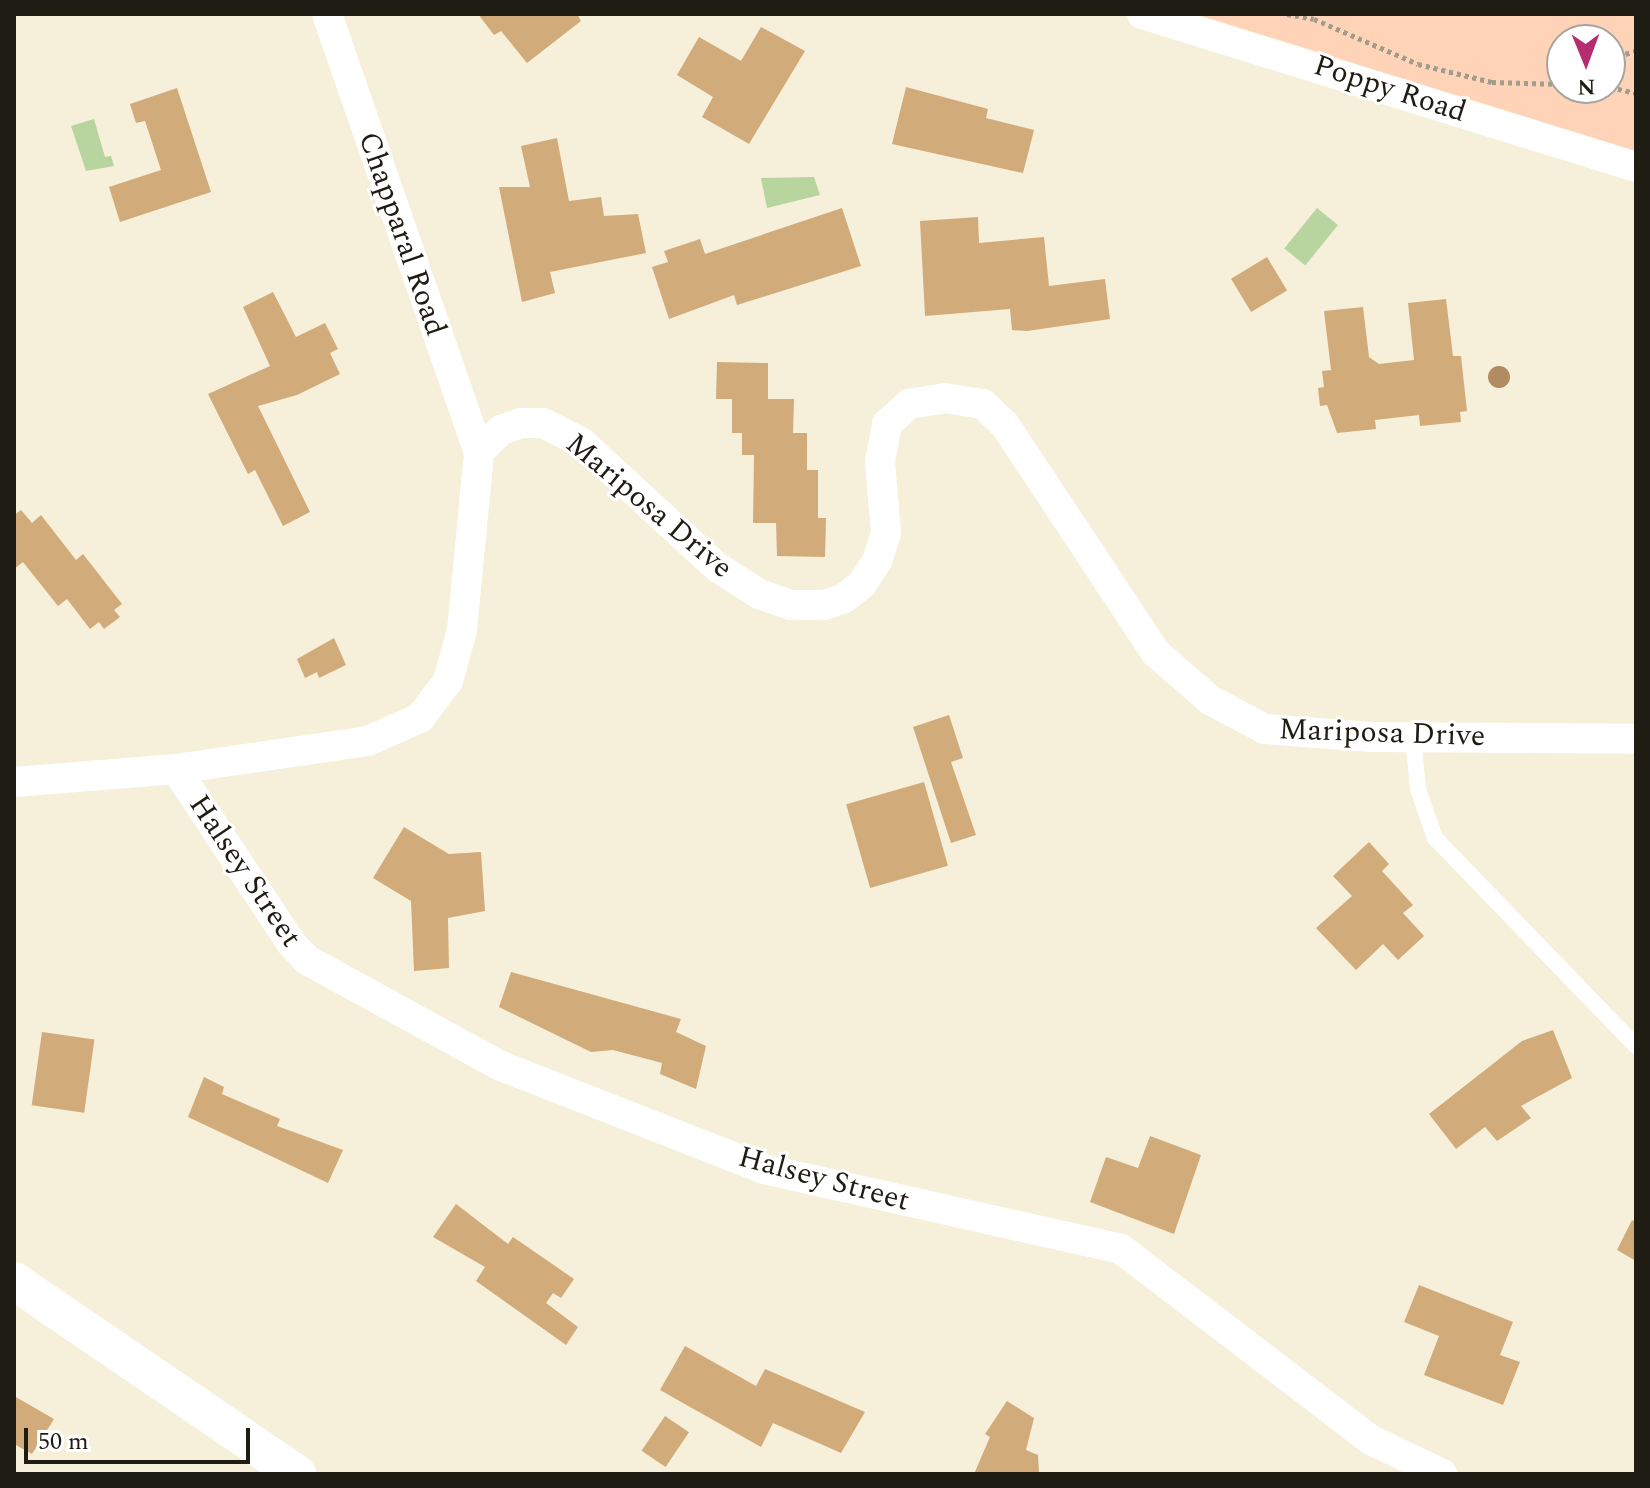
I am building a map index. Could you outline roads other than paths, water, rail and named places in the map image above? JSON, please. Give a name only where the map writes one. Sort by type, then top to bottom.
[{"type":"street","name":"Chapparal Road","points":[[327,14],[479,452]]},
{"type":"street","name":"Poppy Road","points":[[1142,14],[1636,167]]},
{"type":"street","name":"Mariposa Drive","points":[[479,452],[501,430],[521,423],[543,423],[565,432],[736,581],[791,605],[824,605],[862,584],[877,561],[886,533],[881,441],[896,410],[925,400],[971,401],[1005,425],[1156,653],[1210,700],[1265,729],[1413,737],[1636,739]]},
{"type":"street","points":[[14,782],[176,769],[368,741],[420,718],[448,681],[462,630],[479,452]]},
{"type":"street","name":"Halsey Street","points":[[176,769],[291,943],[307,960],[501,1066],[764,1169],[1121,1249],[1371,1440],[1442,1474]]},
{"type":"street","points":[[14,1281],[255,1462],[297,1474]]},
{"type":"lane","points":[[1413,737],[1418,789],[1435,838],[1636,1046]]}]
